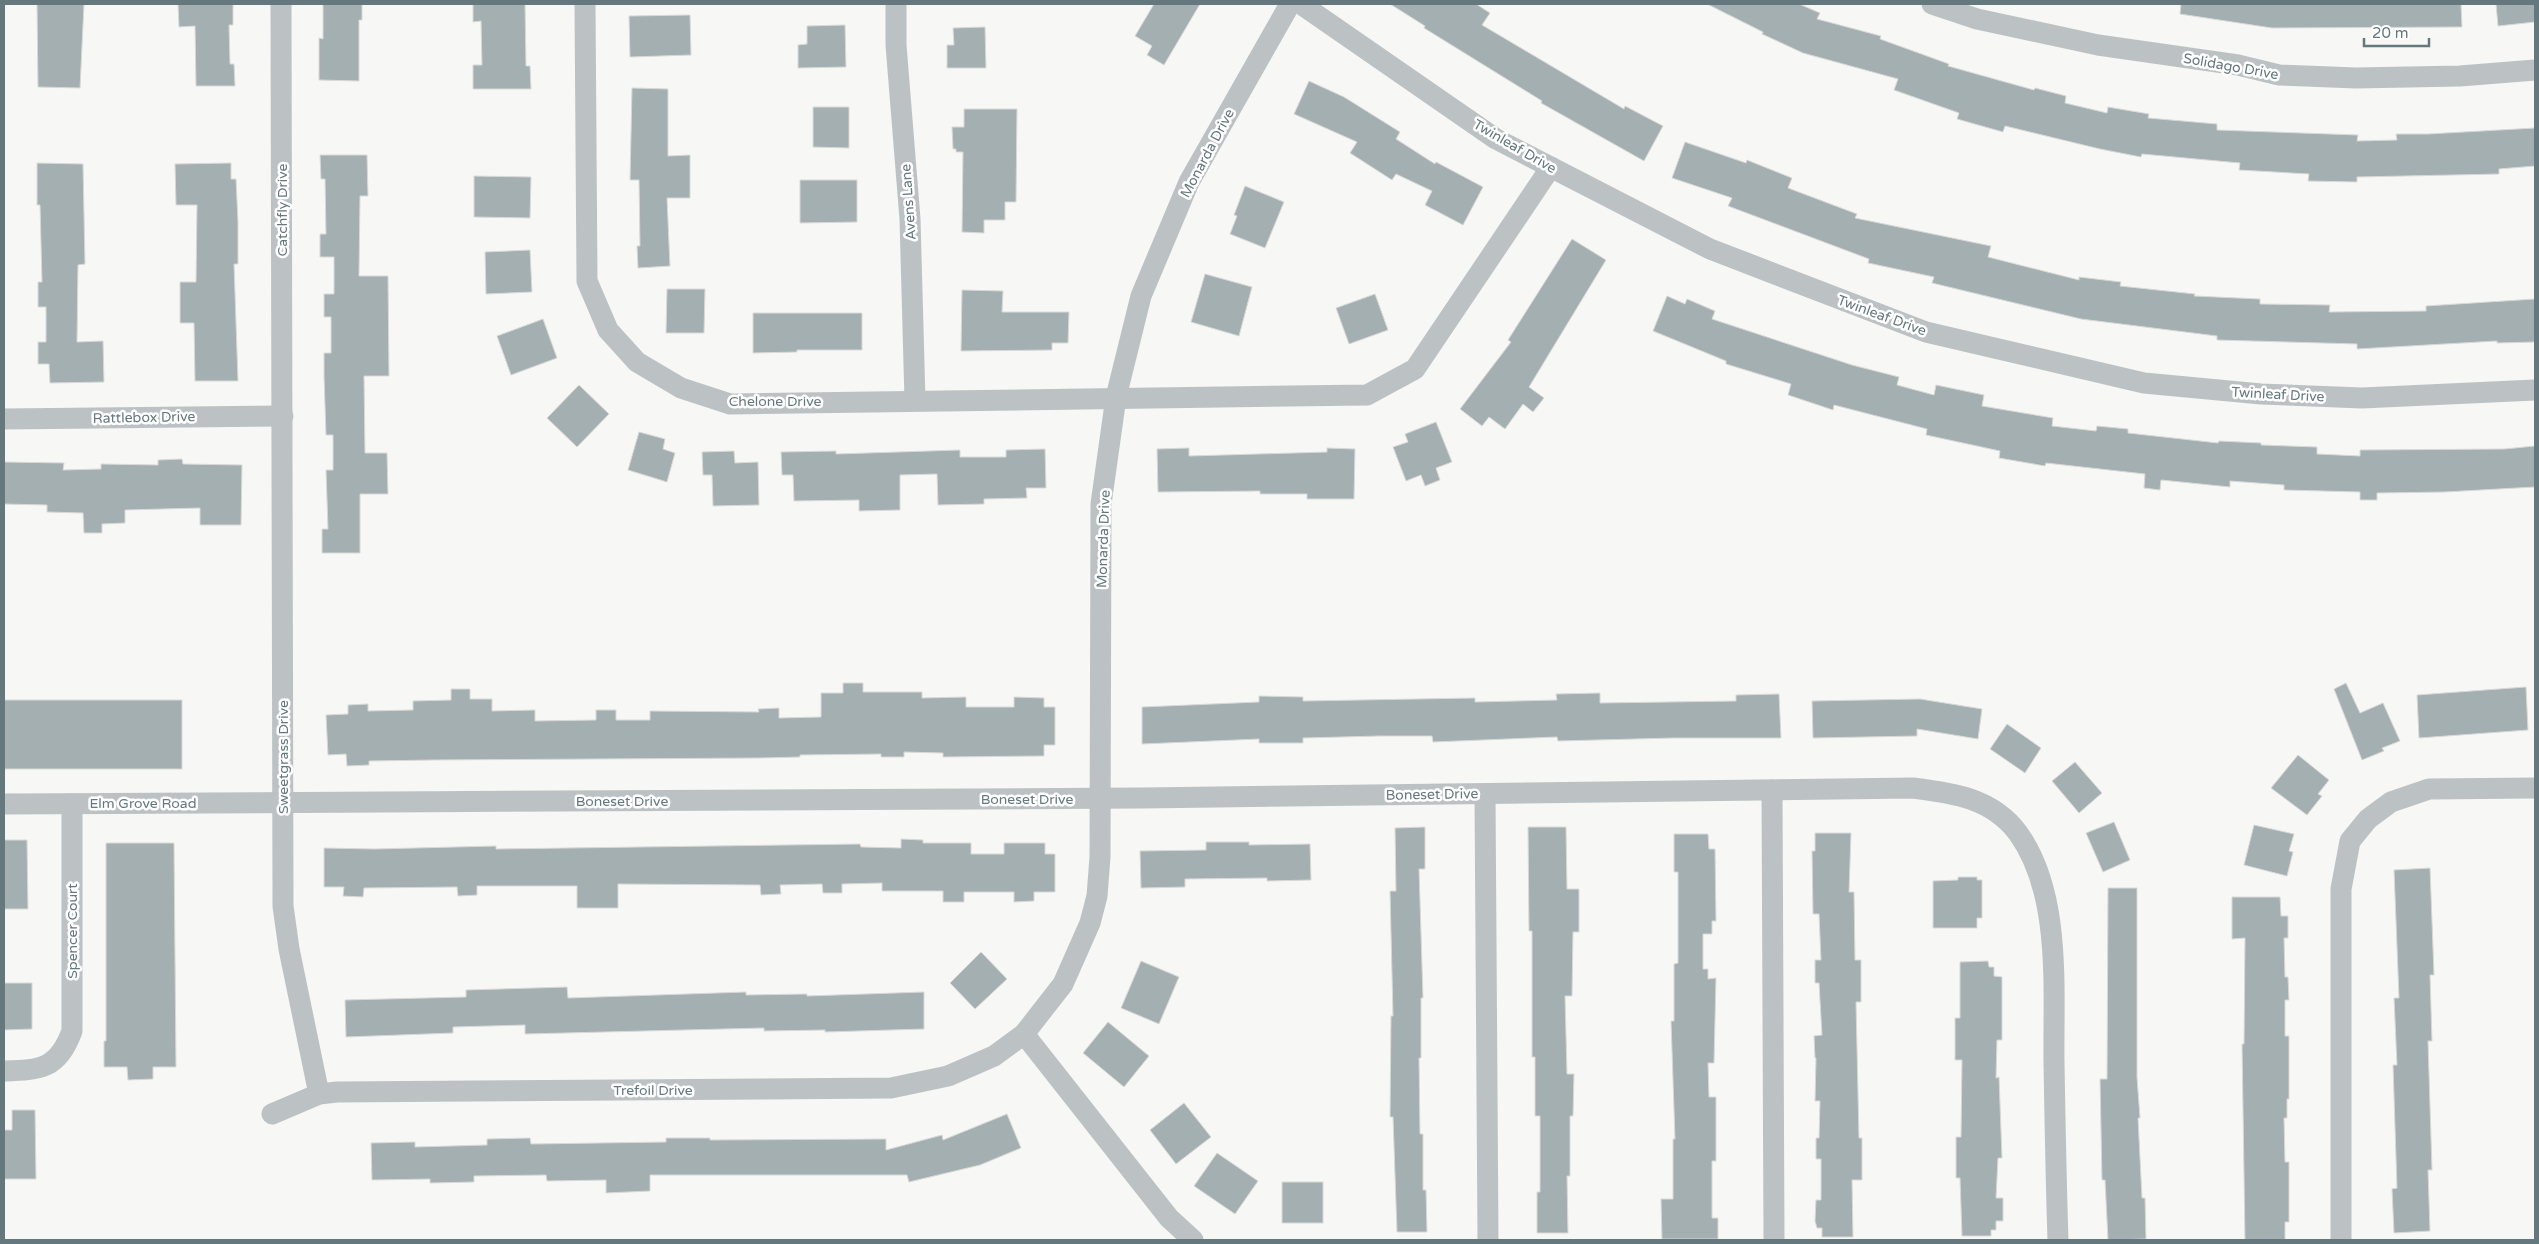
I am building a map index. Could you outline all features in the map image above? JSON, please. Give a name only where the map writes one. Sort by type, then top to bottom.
[{"type":"street","name":"Catchfly Drive","points":[[281,4],[283,416]]},
{"type":"street","name":"Chelone Drive","points":[[585,4],[587,280],[608,330],[637,362],[680,388],[730,404],[1116,397],[1367,395],[1415,369],[1551,167]]},
{"type":"street","name":"Avens Lane","points":[[896,4],[896,45],[910,219],[915,400]]},
{"type":"street","name":"Monarda Drive","points":[[1024,1034],[1063,984],[1090,923],[1097,896],[1101,798],[1101,504],[1116,397],[1141,296],[1189,182],[1290,4]]},
{"type":"street","name":"Twinleaf Drive","points":[[1301,4],[1496,139],[1710,250],[1926,332],[2144,383],[2261,394],[2362,398],[2535,390]]},
{"type":"street","name":"Solidago Drive","points":[[1932,4],[1977,19],[2098,45],[2238,65],[2279,75],[2366,78],[2460,76],[2535,70]]},
{"type":"street","name":"Rattlebox Drive","points":[[4,419],[283,416]]},
{"type":"street","name":"Sweetgrass Drive","points":[[283,416],[283,802],[285,924],[319,1094]]},
{"type":"street","name":"Boneset Drive","points":[[283,802],[1101,798],[1913,788],[1958,793],[1988,806],[2017,832],[2038,868],[2051,929],[2058,1240]]},
{"type":"street","points":[[2341,1240],[2341,889],[2350,841],[2368,819],[2391,802],[2430,788],[2535,788]]},
{"type":"street","points":[[1772,790],[1774,1240]]},
{"type":"street","points":[[1485,794],[1488,1240]]},
{"type":"street","name":"Elm Grove Road","points":[[4,804],[283,802]]},
{"type":"street","name":"Spencer Court","points":[[4,1071],[30,1070],[45,1067],[61,1055],[72,1031],[72,804]]},
{"type":"street","points":[[1024,1034],[1169,1218],[1194,1240]]},
{"type":"street","name":"Trefoil Drive","points":[[272,1114],[319,1094],[337,1092],[891,1088],[948,1076],[994,1056],[1024,1034]]},
{"type":"building","points":[[37,4],[84,4],[80,88],[38,87]]},
{"type":"building","points":[[178,4],[233,4],[233,25],[229,25],[230,64],[234,64],[235,86],[196,86],[195,26],[179,27]]},
{"type":"building","points":[[323,4],[362,4],[362,20],[359,20],[359,81],[319,80],[319,38],[323,39]]},
{"type":"building","points":[[473,4],[525,4],[526,66],[530,66],[531,89],[473,89],[473,65],[482,65],[481,21],[473,22]]},
{"type":"building","points":[[1154,4],[1200,4],[1164,65],[1147,55],[1152,46],[1135,36]]},
{"type":"building","points":[[1390,4],[1476,4],[1490,13],[1482,25],[1624,109],[1625,106],[1663,126],[1644,161],[1541,103],[1542,101],[1424,28],[1425,26]]},
{"type":"building","points":[[1707,4],[1799,4],[1820,13],[1817,19],[1881,36],[1880,39],[1949,64],[1948,66],[2034,90],[2035,88],[2066,96],[2065,103],[2107,113],[2108,107],[2149,114],[2148,118],[2217,124],[2217,130],[2358,135],[2357,141],[2397,140],[2396,134],[2535,128],[2535,166],[2499,169],[2499,174],[2357,177],[2357,182],[2308,181],[2309,174],[2239,170],[2240,163],[2142,154],[2141,157],[2005,126],[2003,132],[1957,119],[1959,113],[1894,90],[1898,79],[1803,53],[1762,34],[1763,32]]},
{"type":"building","points":[[2181,4],[2461,4],[2462,27],[2272,28],[2180,14]]},
{"type":"building","points":[[2496,4],[2535,4],[2535,22],[2498,26]]},
{"type":"building","points":[[690,15],[691,55],[630,57],[629,16]]},
{"type":"building","points":[[845,25],[846,67],[798,68],[798,45],[807,44],[807,26]]},
{"type":"building","points":[[985,27],[986,68],[947,68],[947,45],[954,45],[953,28]]},
{"type":"building","points":[[1309,81],[1344,97],[1400,132],[1396,139],[1435,164],[1436,162],[1483,187],[1463,225],[1425,205],[1432,191],[1396,174],[1392,180],[1350,153],[1357,142],[1294,114]]},
{"type":"building","points":[[632,88],[668,89],[668,156],[690,155],[690,198],[667,198],[670,266],[638,268],[637,246],[640,246],[639,180],[630,180]]},
{"type":"building","points":[[813,107],[849,107],[849,148],[813,147]]},
{"type":"building","points":[[964,109],[1017,109],[1016,202],[1005,202],[1005,220],[984,220],[984,233],[962,232],[963,152],[956,152],[956,149],[953,149],[952,127],[964,127]]},
{"type":"building","points":[[1685,142],[1746,163],[1747,160],[1792,178],[1788,188],[1857,214],[1855,218],[1991,246],[1988,257],[2079,280],[2079,277],[2121,282],[2120,286],[2195,294],[2194,296],[2260,299],[2260,304],[2330,305],[2329,312],[2426,311],[2426,306],[2535,299],[2535,342],[2497,343],[2497,341],[2357,349],[2357,344],[2217,340],[2217,336],[2081,319],[1932,283],[1934,277],[1868,263],[1869,259],[1728,206],[1732,198],[1672,178]]},
{"type":"building","points":[[320,155],[367,155],[368,196],[360,196],[359,276],[388,276],[389,376],[364,376],[365,453],[387,453],[388,494],[360,494],[360,553],[322,553],[322,529],[328,529],[326,470],[333,470],[333,435],[326,435],[324,376],[324,353],[331,353],[331,317],[324,317],[324,294],[334,294],[334,257],[320,257],[320,234],[326,234],[325,179],[321,179]]},
{"type":"building","points":[[37,163],[83,164],[85,264],[78,265],[77,342],[103,341],[104,382],[50,383],[49,364],[38,364],[38,342],[46,342],[46,307],[38,307],[38,282],[42,282],[40,205],[37,205]]},
{"type":"building","points":[[231,163],[231,179],[236,179],[238,222],[238,264],[234,264],[238,381],[195,381],[194,323],[180,323],[180,282],[196,282],[197,205],[176,205],[175,164]]},
{"type":"building","points":[[474,176],[531,177],[530,218],[474,217]]},
{"type":"building","points":[[800,180],[857,180],[857,222],[800,223]]},
{"type":"building","points":[[1245,186],[1284,202],[1265,248],[1230,234],[1237,216],[1234,215]]},
{"type":"building","points":[[1572,239],[1606,260],[1529,387],[1544,398],[1533,412],[1523,404],[1505,429],[1489,417],[1482,426],[1460,409],[1511,342],[1508,340]]},
{"type":"building","points":[[530,250],[532,292],[486,294],[485,252]]},
{"type":"building","points":[[1205,274],[1252,287],[1239,336],[1191,322]]},
{"type":"building","points":[[667,289],[705,289],[704,333],[666,333]]},
{"type":"building","points":[[962,290],[1003,291],[1002,312],[1069,312],[1068,343],[1052,343],[1052,350],[961,351]]},
{"type":"building","points":[[1375,294],[1388,330],[1349,344],[1336,308]]},
{"type":"building","points":[[1667,296],[1685,304],[1687,299],[1715,311],[1712,319],[1852,365],[1899,377],[1897,385],[1934,395],[1936,385],[1984,395],[1982,406],[2053,418],[2052,426],[2096,431],[2097,426],[2128,429],[2128,433],[2218,443],[2219,441],[2317,447],[2317,454],[2360,456],[2360,450],[2504,449],[2535,446],[2535,487],[2444,492],[2377,493],[2377,500],[2360,500],[2360,492],[2284,490],[2284,485],[2230,481],[2230,487],[2161,480],[2160,490],[2144,488],[2145,474],[2046,463],[2045,466],[1999,458],[2000,451],[1926,435],[1927,429],[1834,405],[1833,410],[1788,395],[1791,384],[1726,364],[1726,361],[1653,331]]},
{"type":"building","points":[[753,313],[862,313],[862,350],[797,350],[797,352],[753,353]]},
{"type":"building","points":[[543,319],[557,358],[511,375],[497,336]]},
{"type":"building","points":[[579,385],[609,414],[577,447],[547,418]]},
{"type":"building","points":[[1436,422],[1452,462],[1436,468],[1440,480],[1425,486],[1421,475],[1406,481],[1393,447],[1408,442],[1405,434]]},
{"type":"building","points":[[639,432],[665,439],[663,449],[675,453],[667,482],[628,470]]},
{"type":"building","points":[[1189,448],[1189,456],[1327,452],[1327,448],[1355,449],[1354,499],[1307,499],[1307,494],[1260,494],[1260,491],[1158,492],[1157,449]]},
{"type":"building","points":[[1045,449],[1046,488],[1026,488],[1027,498],[984,499],[984,504],[938,505],[937,474],[900,475],[900,510],[859,511],[859,500],[794,501],[793,475],[782,475],[781,452],[836,451],[836,454],[960,450],[960,457],[1006,457],[1006,450]]},
{"type":"building","points":[[734,451],[735,463],[758,462],[759,505],[713,506],[712,475],[703,475],[702,452]]},
{"type":"building","points":[[182,459],[183,464],[242,465],[241,525],[200,525],[200,508],[125,510],[125,523],[102,524],[102,533],[84,533],[83,513],[47,512],[47,505],[4,504],[4,462],[64,463],[63,470],[101,469],[101,464],[158,465],[158,460]]},
{"type":"building","points":[[843,683],[863,683],[863,692],[922,692],[922,698],[966,697],[966,707],[1014,707],[1014,697],[1044,698],[1044,707],[1055,707],[1055,745],[1044,745],[1044,756],[943,757],[943,753],[904,752],[904,757],[881,757],[881,754],[800,755],[800,757],[760,758],[369,761],[369,765],[347,766],[346,754],[328,755],[326,715],[348,714],[348,705],[368,704],[368,711],[413,710],[413,701],[451,700],[451,689],[470,689],[470,699],[492,699],[492,711],[535,710],[535,721],[596,720],[596,710],[616,710],[616,720],[650,720],[650,711],[759,712],[758,709],[779,708],[779,718],[821,717],[821,693],[843,693]]},
{"type":"building","points":[[2346,683],[2360,713],[2383,703],[2400,741],[2382,748],[2384,751],[2362,760],[2334,689]]},
{"type":"building","points":[[2526,687],[2528,730],[2419,738],[2417,695]]},
{"type":"building","points":[[1600,693],[1600,703],[1736,701],[1736,695],[1779,694],[1781,738],[1558,741],[1557,737],[1433,742],[1432,736],[1379,736],[1303,738],[1303,743],[1259,743],[1259,739],[1142,744],[1142,707],[1259,702],[1259,696],[1303,697],[1303,701],[1475,698],[1475,702],[1557,700],[1556,694]]},
{"type":"building","points":[[1920,699],[1982,709],[1978,739],[1917,729],[1917,736],[1813,738],[1812,701]]},
{"type":"building","points":[[4,700],[182,700],[182,769],[4,769]]},
{"type":"building","points":[[2007,724],[2041,748],[2025,773],[1990,749]]},
{"type":"building","points":[[2298,755],[2329,780],[2318,794],[2322,796],[2307,815],[2271,788]]},
{"type":"building","points":[[2075,762],[2102,793],[2079,813],[2052,781]]},
{"type":"building","points":[[2114,822],[2130,860],[2103,872],[2086,833]]},
{"type":"building","points":[[2254,825],[2294,834],[2289,851],[2293,852],[2287,876],[2244,865]]},
{"type":"building","points":[[1425,827],[1425,869],[1419,869],[1423,998],[1421,998],[1421,1058],[1419,1058],[1420,1134],[1423,1134],[1423,1190],[1426,1190],[1427,1232],[1397,1232],[1393,1117],[1390,1117],[1391,1016],[1393,1016],[1390,891],[1396,891],[1395,828]]},
{"type":"building","points":[[1528,827],[1566,827],[1567,889],[1579,889],[1579,932],[1573,932],[1572,996],[1565,996],[1567,1074],[1574,1074],[1573,1116],[1570,1116],[1570,1176],[1567,1176],[1568,1233],[1537,1233],[1537,1192],[1540,1192],[1540,1116],[1535,1116],[1535,1057],[1532,1057],[1532,931],[1529,931]]},
{"type":"building","points":[[1815,833],[1851,833],[1849,892],[1854,892],[1855,960],[1861,960],[1861,1002],[1856,1002],[1859,1138],[1862,1138],[1862,1180],[1852,1180],[1853,1237],[1822,1237],[1822,1228],[1817,1228],[1815,1221],[1816,1200],[1821,1200],[1821,1159],[1816,1159],[1816,1138],[1819,1138],[1820,1101],[1815,1101],[1816,1058],[1814,1036],[1822,1035],[1819,983],[1815,983],[1815,960],[1821,960],[1819,914],[1813,914],[1812,851],[1815,851]]},
{"type":"building","points":[[1674,834],[1708,834],[1709,849],[1715,849],[1716,921],[1712,921],[1712,934],[1703,934],[1703,969],[1708,969],[1708,979],[1716,978],[1714,1063],[1708,1063],[1709,1097],[1716,1097],[1716,1161],[1712,1161],[1712,1218],[1718,1218],[1718,1239],[1662,1239],[1661,1199],[1673,1199],[1673,1139],[1675,1139],[1671,1021],[1674,1021],[1674,964],[1678,963],[1678,872],[1674,872]]},
{"type":"building","points":[[901,839],[923,840],[923,843],[971,843],[971,854],[1004,854],[1004,843],[1045,843],[1045,854],[1055,854],[1055,892],[1034,892],[1034,901],[1014,902],[1014,892],[964,892],[964,902],[943,902],[943,891],[882,891],[882,883],[842,884],[842,893],[823,893],[822,884],[780,885],[781,894],[761,895],[760,885],[618,884],[618,908],[577,908],[577,886],[477,886],[477,895],[458,896],[457,887],[364,888],[363,897],[343,896],[344,887],[324,887],[324,848],[374,849],[496,846],[496,849],[860,844],[861,847],[901,848]]},
{"type":"building","points":[[4,840],[27,840],[28,909],[4,909]]},
{"type":"building","points":[[1206,842],[1249,842],[1249,845],[1310,844],[1311,880],[1267,881],[1267,878],[1185,879],[1185,887],[1141,888],[1140,851],[1206,850]]},
{"type":"building","points":[[106,843],[174,843],[176,1067],[153,1067],[153,1079],[128,1080],[127,1067],[104,1067],[104,1041],[106,1041]]},
{"type":"building","points":[[2430,868],[2434,975],[2430,975],[2432,1041],[2428,1041],[2432,1170],[2428,1170],[2430,1231],[2394,1233],[2392,1189],[2397,1188],[2393,1065],[2397,1065],[2394,998],[2399,998],[2394,870]]},
{"type":"building","points":[[1958,877],[1977,877],[1977,880],[1982,880],[1982,918],[1977,918],[1977,928],[1933,928],[1933,881],[1958,880]]},
{"type":"building","points":[[2108,888],[2137,888],[2137,1077],[2140,1118],[2138,1118],[2142,1198],[2145,1198],[2146,1239],[2108,1240],[2105,1180],[2102,1180],[2100,1079],[2107,1079]]},
{"type":"building","points":[[2232,897],[2280,897],[2281,916],[2288,916],[2288,938],[2284,938],[2285,977],[2288,977],[2289,1000],[2285,1000],[2285,1036],[2289,1036],[2289,1099],[2287,1099],[2287,1118],[2284,1118],[2285,1162],[2289,1162],[2289,1222],[2285,1222],[2285,1240],[2245,1240],[2242,1044],[2244,1044],[2245,938],[2232,939]]},
{"type":"building","points":[[981,952],[1007,979],[975,1009],[950,983]]},
{"type":"building","points":[[1141,961],[1179,977],[1159,1024],[1121,1008]]},
{"type":"building","points":[[1988,961],[1989,967],[1994,967],[1994,976],[2002,977],[2002,1040],[1997,1040],[1996,1078],[1999,1077],[2002,1158],[1998,1158],[1996,1198],[2003,1198],[2003,1221],[1996,1221],[1996,1230],[1991,1230],[1991,1236],[1962,1236],[1960,1178],[1956,1178],[1956,1137],[1961,1137],[1962,1060],[1955,1060],[1955,1018],[1960,1018],[1960,962]]},
{"type":"building","points":[[4,983],[32,983],[32,1029],[4,1030]]},
{"type":"building","points":[[567,987],[568,998],[746,992],[746,995],[807,994],[807,996],[924,992],[924,1029],[825,1032],[825,1030],[764,1031],[764,1028],[525,1034],[525,1025],[453,1027],[453,1033],[346,1037],[345,1000],[466,997],[466,990]]},
{"type":"building","points":[[1108,1022],[1149,1056],[1124,1087],[1083,1053]]},
{"type":"building","points":[[1184,1103],[1211,1137],[1176,1164],[1150,1130]]},
{"type":"building","points":[[12,1110],[35,1110],[36,1179],[4,1179],[4,1130],[12,1130]]},
{"type":"building","points":[[1007,1114],[1021,1148],[980,1165],[909,1182],[907,1175],[650,1175],[650,1191],[606,1193],[606,1180],[547,1181],[546,1175],[474,1176],[474,1182],[430,1183],[430,1179],[372,1180],[371,1143],[415,1142],[415,1147],[487,1145],[487,1139],[530,1138],[531,1144],[666,1142],[666,1138],[710,1138],[710,1140],[886,1139],[886,1150],[942,1135],[943,1140]]},
{"type":"building","points":[[1217,1153],[1258,1181],[1235,1214],[1194,1186]]},
{"type":"building","points":[[1282,1182],[1323,1182],[1323,1223],[1282,1223]]}]
